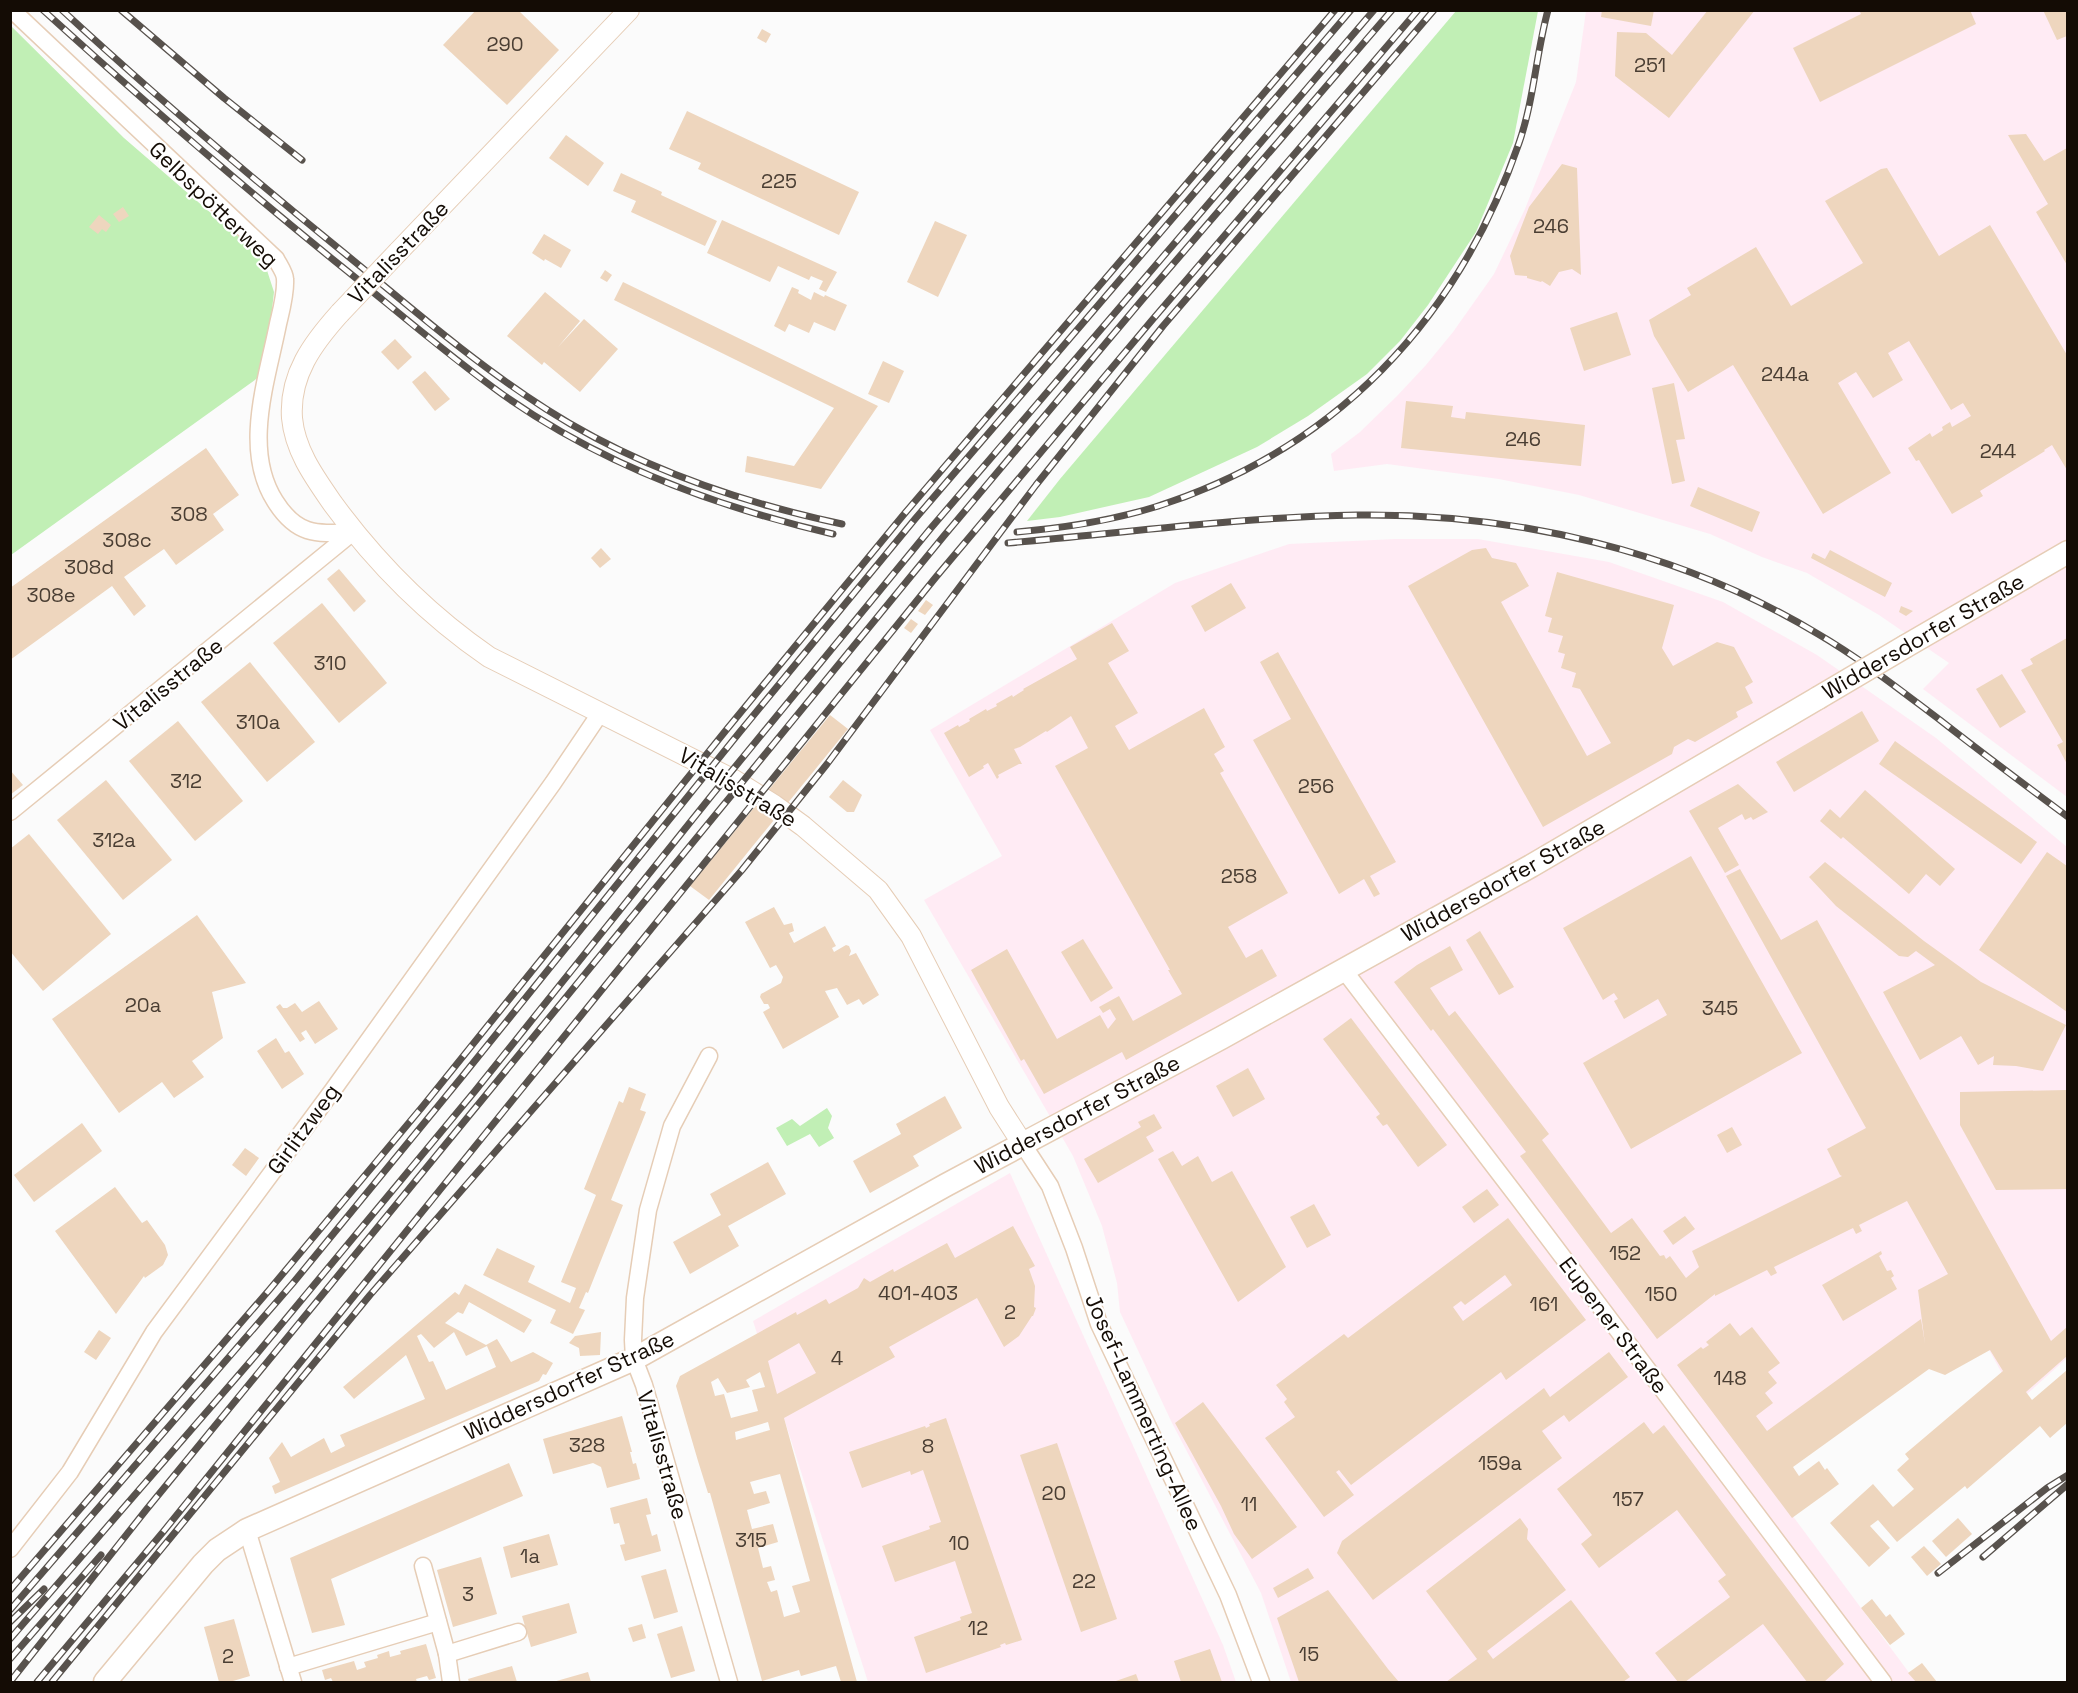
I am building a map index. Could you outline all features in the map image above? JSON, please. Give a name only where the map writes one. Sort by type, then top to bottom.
[{"type":"main road","name":"Widdersdorfer Straße","points":[[105,1683],[180,1589],[203,1564],[247,1530],[634,1359],[1022,1143],[1221,1038],[1531,866],[2067,552]]},
{"type":"street","name":"Gelbspötterweg","points":[[12,10],[276,259],[285,278],[281,313],[262,404],[258,451],[262,474],[270,493],[285,517],[301,528],[322,534],[353,532]]},
{"type":"street","name":"Vitalisstraße","points":[[629,10],[320,335],[306,356],[298,375],[293,398],[292,419],[297,442],[311,473],[353,532],[413,597],[454,633],[489,657],[734,780],[774,805],[823,842],[878,890],[915,944],[999,1107],[1022,1143]]},
{"type":"street","name":"Vitalisstraße","points":[[10,813],[353,532]]},
{"type":"street","name":"Girlitzweg","points":[[10,1549],[70,1472],[154,1332],[333,1090],[601,712]]},
{"type":"street","name":"Eupener Straße","points":[[1343,969],[1520,1198],[1883,1683]]},
{"type":"street","name":"Vitalisstraße","points":[[709,1056],[672,1126],[648,1210],[635,1298],[634,1359],[644,1385],[729,1683]]},
{"type":"street","name":"Josef-Lammerting-Allee","points":[[1022,1143],[1050,1186],[1103,1333],[1228,1595],[1261,1683]]},
{"type":"street","points":[[247,1530],[290,1675],[438,1622]]},
{"type":"street","points":[[423,1566],[447,1654],[451,1683]]},
{"type":"street","points":[[447,1654],[518,1632]]},
{"type":"shaded area","points":[[1586,11],[2067,11],[2067,797],[1923,689],[1949,663],[1879,615],[1807,573],[1762,557],[1710,534],[1579,495],[1499,479],[1387,464],[1334,471],[1331,454],[1360,432],[1426,365],[1453,332],[1494,274],[1525,209],[1576,82]]},
{"type":"shaded area","points":[[1395,539],[1478,539],[1609,562],[1723,602],[1817,655],[1936,738],[2067,847],[2067,1358],[2018,1402],[1954,1287],[1931,1364],[1769,1484],[1916,1682],[1291,1682],[1261,1593],[1172,1423],[1120,1312],[1117,1283],[1102,1226],[1073,1156],[924,900],[1002,856],[930,730],[1175,583],[1289,544]]},
{"type":"shaded area","points":[[1010,1173],[1223,1645],[1236,1682],[868,1682],[753,1321]]},
{"type":"green space","points":[[1456,11],[1538,11],[1513,143],[1476,232],[1428,305],[1400,341],[1367,374],[1308,416],[1257,447],[1149,497],[1060,517],[1027,521],[1060,479]]},
{"type":"green space","points":[[10,25],[124,138],[263,258],[274,292],[269,336],[259,377],[11,555]]},
{"type":"green space","points":[[827,1108],[832,1116],[828,1128],[834,1138],[819,1147],[810,1134],[787,1146],[776,1128],[792,1119],[800,1126]]},
{"type":"building","points":[[476,10],[518,10],[559,50],[507,105],[443,45]]},
{"type":"building","points":[[1602,10],[1654,10],[1651,26],[1601,17]]},
{"type":"building","points":[[1708,10],[1755,10],[1669,118],[1615,76],[1617,32],[1646,33],[1672,55]]},
{"type":"building","points":[[1859,10],[1970,10],[1976,24],[1820,102],[1793,48],[1861,14]]},
{"type":"building","points":[[2043,10],[2067,10],[2067,36],[2057,40]]},
{"type":"building","points":[[762,29],[771,34],[766,43],[757,38]]},
{"type":"building","points":[[687,111],[859,192],[839,235],[698,169],[701,163],[669,149]]},
{"type":"building","points":[[2026,134],[2044,161],[2067,148],[2067,265],[2036,212],[2048,204],[2008,135]]},
{"type":"building","points":[[566,135],[604,163],[588,186],[549,158]]},
{"type":"building","points":[[1562,164],[1577,168],[1581,275],[1572,269],[1559,272],[1550,286],[1542,281],[1527,278],[1527,276],[1515,275],[1510,256],[1529,207]]},
{"type":"building","points":[[1887,168],[1939,256],[1990,225],[2067,355],[2067,470],[2052,445],[1980,491],[1983,496],[1952,514],[1919,460],[1916,461],[1908,448],[1930,433],[1932,437],[1950,422],[1952,427],[1971,416],[1963,403],[1951,410],[1909,341],[1888,353],[1903,380],[1873,398],[1856,372],[1838,383],[1891,473],[1823,514],[1733,365],[1688,392],[1654,336],[1649,320],[1691,295],[1687,288],[1756,247],[1791,306],[1863,263],[1825,201],[1881,169]]},
{"type":"building","points":[[621,173],[717,221],[705,246],[631,212],[636,201],[613,191]]},
{"type":"building","points":[[123,207],[129,216],[119,222],[113,214]]},
{"type":"building","points":[[99,215],[111,225],[106,232],[102,229],[98,234],[89,227]]},
{"type":"building","points":[[722,220],[837,272],[826,292],[819,289],[823,281],[811,276],[809,280],[778,266],[770,282],[707,253]]},
{"type":"building","points":[[935,221],[967,235],[938,297],[907,282]]},
{"type":"building","points":[[544,234],[571,250],[561,268],[532,253]]},
{"type":"building","points":[[605,270],[612,275],[607,282],[600,278]]},
{"type":"building","points":[[623,282],[878,406],[821,489],[745,472],[747,456],[794,466],[834,408],[614,300]]},
{"type":"building","points":[[792,287],[811,300],[814,292],[847,305],[835,331],[814,322],[809,333],[789,324],[785,332],[774,326]]},
{"type":"building","points":[[545,292],[580,321],[558,347],[584,319],[618,349],[580,392],[544,362],[542,365],[507,336]]},
{"type":"building","points":[[1617,312],[1631,355],[1584,371],[1570,328]]},
{"type":"building","points":[[395,339],[412,357],[398,370],[381,352]]},
{"type":"building","points":[[883,361],[904,371],[889,403],[868,394]]},
{"type":"building","points":[[425,371],[450,399],[435,411],[412,382]]},
{"type":"building","points":[[1674,383],[1685,439],[1676,440],[1685,481],[1672,484],[1652,388]]},
{"type":"building","points":[[1406,401],[1453,406],[1451,417],[1465,419],[1466,412],[1585,425],[1581,466],[1401,448]]},
{"type":"building","points":[[206,448],[239,495],[213,514],[224,530],[176,565],[164,549],[124,577],[146,606],[134,616],[112,586],[10,660],[10,588]]},
{"type":"building","points":[[1698,487],[1760,512],[1752,532],[1690,506]]},
{"type":"building","points":[[601,548],[611,559],[600,568],[591,558]]},
{"type":"building","points":[[1486,548],[1492,558],[1516,563],[1529,586],[1501,602],[1587,756],[1611,743],[1580,689],[1572,687],[1576,673],[1561,668],[1565,654],[1558,652],[1563,636],[1548,632],[1552,618],[1545,616],[1557,572],[1674,605],[1662,648],[1673,666],[1717,642],[1734,647],[1753,682],[1745,687],[1753,703],[1736,712],[1738,717],[1695,742],[1688,739],[1674,747],[1672,754],[1543,827],[1408,586],[1472,550]]},
{"type":"building","points":[[1830,550],[1892,583],[1885,597],[1811,558],[1813,553],[1825,559]]},
{"type":"building","points":[[339,569],[366,601],[354,612],[327,579]]},
{"type":"building","points":[[1231,583],[1246,608],[1205,632],[1191,606]]},
{"type":"building","points":[[926,600],[933,605],[925,615],[918,611]]},
{"type":"building","points":[[322,603],[387,683],[339,723],[273,643]]},
{"type":"building","points":[[1901,606],[1913,611],[1906,616],[1899,612]]},
{"type":"building","points":[[911,619],[918,624],[911,633],[904,628]]},
{"type":"building","points":[[1112,623],[1129,651],[1108,663],[1138,713],[1115,726],[1129,750],[1204,708],[1225,747],[1214,754],[1224,771],[1220,773],[1288,893],[1228,927],[1246,958],[1262,949],[1277,976],[1126,1060],[1122,1052],[1044,1094],[1024,1059],[1021,1061],[971,970],[1007,949],[1057,1039],[1100,1015],[1108,1029],[1116,1019],[1110,1009],[1103,1013],[1099,1007],[1119,996],[1133,1021],[1182,994],[1055,766],[1088,748],[1071,716],[1047,732],[1014,749],[1022,764],[998,775],[997,779],[988,763],[969,777],[944,733],[970,721],[969,719],[986,709],[987,711],[997,706],[996,704],[1012,695],[1013,697],[1077,659],[1070,647]]},
{"type":"building","points":[[2067,638],[2067,764],[2057,745],[2063,742],[2021,670],[2033,664],[2030,659]]},
{"type":"building","points":[[1278,652],[1396,862],[1370,876],[1380,894],[1374,897],[1364,879],[1339,894],[1253,740],[1291,719],[1260,662]]},
{"type":"building","points":[[250,662],[315,742],[267,782],[201,702]]},
{"type":"building","points":[[2002,674],[2026,712],[2000,728],[1976,689]]},
{"type":"building","points":[[1862,711],[1879,741],[1794,792],[1776,762]]},
{"type":"building","points":[[830,715],[848,729],[709,900],[690,886]]},
{"type":"building","points":[[178,721],[243,801],[195,841],[129,761]]},
{"type":"building","points":[[1895,741],[2037,842],[2021,864],[1879,764]]},
{"type":"building","points":[[10,770],[23,785],[10,795]]},
{"type":"building","points":[[106,780],[172,860],[123,900],[57,820]]},
{"type":"building","points":[[843,780],[862,795],[854,812],[847,812],[829,797]]},
{"type":"building","points":[[1738,784],[1768,812],[1753,820],[1751,817],[1745,820],[1742,814],[1718,828],[1739,865],[1725,873],[1689,811]]},
{"type":"building","points":[[1865,790],[1955,869],[1940,886],[1926,874],[1909,894],[1843,837],[1841,839],[1820,821],[1830,809],[1840,818]]},
{"type":"building","points":[[29,834],[111,934],[43,991],[10,951],[10,849]]},
{"type":"building","points":[[2047,852],[2067,866],[2067,1012],[1979,950]]},
{"type":"building","points":[[1691,856],[1802,1053],[1631,1149],[1583,1063],[1667,1015],[1658,999],[1624,1019],[1614,1001],[1618,999],[1614,993],[1603,1000],[1563,928]]},
{"type":"building","points":[[1825,862],[1924,941],[1981,982],[2066,1025],[2043,1071],[1993,1065],[1994,1056],[1978,1065],[1961,1036],[1920,1060],[1883,992],[1935,965],[1916,951],[1908,957],[1899,956],[1836,906],[1809,877]]},
{"type":"building","points":[[1740,869],[1781,940],[1817,920],[2051,1341],[2067,1327],[2067,1356],[2026,1392],[2032,1400],[2067,1370],[2067,1423],[2050,1438],[2040,1426],[1967,1489],[1965,1486],[1897,1542],[1878,1520],[1870,1526],[1890,1548],[1869,1567],[1830,1523],[1873,1484],[1893,1507],[1914,1489],[1897,1470],[1909,1459],[1905,1454],[2003,1371],[1990,1350],[1945,1375],[1929,1369],[1793,1467],[1799,1476],[1819,1461],[1839,1484],[1792,1518],[1677,1365],[1701,1347],[1703,1349],[1709,1345],[1706,1342],[1730,1323],[1740,1336],[1752,1327],[1780,1363],[1768,1372],[1777,1383],[1765,1393],[1773,1403],[1756,1416],[1767,1431],[1921,1319],[1925,1344],[1918,1290],[1948,1274],[1907,1201],[1859,1225],[1862,1231],[1856,1234],[1853,1228],[1774,1267],[1777,1273],[1771,1276],[1767,1270],[1715,1296],[1715,1294],[1657,1339],[1520,1156],[1526,1152],[1433,1029],[1431,1031],[1394,982],[1417,965],[1450,946],[1463,970],[1430,988],[1449,1016],[1455,1011],[1549,1134],[1542,1140],[1611,1233],[1632,1218],[1660,1256],[1664,1255],[1666,1259],[1670,1256],[1686,1278],[1699,1267],[1692,1251],[1842,1176],[1827,1149],[1866,1128],[1726,876]]},
{"type":"building","points":[[774,907],[784,925],[792,923],[794,931],[789,933],[794,943],[825,926],[836,946],[832,948],[834,952],[846,945],[849,946],[851,951],[849,956],[856,953],[879,995],[863,1005],[859,999],[847,1005],[837,988],[825,991],[839,1017],[783,1049],[763,1012],[770,1008],[760,997],[761,994],[781,983],[783,977],[776,965],[770,968],[745,922]]},
{"type":"building","points":[[197,915],[246,983],[212,992],[223,1038],[192,1061],[204,1077],[174,1098],[162,1082],[119,1113],[52,1019]]},
{"type":"building","points":[[1480,931],[1514,987],[1499,995],[1466,940]]},
{"type":"building","points":[[1083,939],[1113,988],[1091,1002],[1061,952]]},
{"type":"building","points":[[319,1001],[338,1029],[315,1044],[306,1030],[301,1033],[305,1039],[300,1042],[276,1007],[280,1004],[283,1008],[287,1008],[295,1003],[302,1012]]},
{"type":"building","points":[[1351,1018],[1447,1145],[1418,1167],[1387,1124],[1383,1126],[1376,1117],[1380,1114],[1323,1039]]},
{"type":"building","points":[[276,1038],[285,1053],[289,1051],[304,1074],[282,1089],[257,1051]]},
{"type":"building","points":[[1248,1068],[1265,1099],[1233,1117],[1216,1086]]},
{"type":"building","points":[[629,1087],[646,1094],[640,1110],[646,1112],[611,1200],[623,1205],[588,1293],[586,1292],[579,1308],[585,1310],[573,1334],[550,1323],[556,1310],[483,1275],[497,1248],[535,1266],[528,1282],[570,1303],[576,1288],[561,1282],[596,1195],[584,1189],[619,1101],[623,1103]]},
{"type":"building","points":[[2067,1090],[2067,1189],[1996,1190],[1960,1125],[1960,1092]]},
{"type":"building","points":[[945,1096],[962,1128],[913,1156],[919,1166],[870,1193],[853,1161],[901,1134],[896,1124]]},
{"type":"building","points":[[1154,1114],[1162,1128],[1146,1137],[1154,1151],[1098,1183],[1084,1159],[1141,1127],[1138,1122]]},
{"type":"building","points":[[82,1123],[102,1151],[34,1202],[14,1175]]},
{"type":"building","points":[[1732,1127],[1742,1145],[1727,1153],[1717,1135]]},
{"type":"building","points":[[245,1148],[259,1158],[246,1176],[232,1165]]},
{"type":"building","points":[[1173,1151],[1182,1166],[1198,1156],[1212,1182],[1232,1171],[1286,1267],[1238,1302],[1158,1159]]},
{"type":"building","points":[[768,1162],[786,1194],[728,1226],[739,1246],[690,1274],[673,1242],[721,1215],[710,1194]]},
{"type":"building","points":[[115,1187],[142,1223],[147,1220],[165,1245],[168,1255],[163,1265],[145,1278],[144,1276],[116,1314],[55,1231]]},
{"type":"building","points":[[1487,1189],[1499,1205],[1474,1223],[1462,1207]]},
{"type":"building","points":[[1314,1204],[1331,1235],[1307,1248],[1290,1217]]},
{"type":"building","points":[[1685,1216],[1695,1229],[1673,1245],[1663,1231]]},
{"type":"building","points":[[1508,1218],[1586,1320],[1506,1380],[1501,1372],[1351,1485],[1339,1470],[1336,1472],[1354,1495],[1324,1517],[1265,1438],[1295,1417],[1284,1402],[1287,1399],[1276,1385],[1344,1334],[1348,1338]],"holes":[[[1505,1275],[1512,1285],[1463,1321],[1453,1307],[1461,1301],[1465,1305]]]},
{"type":"building","points":[[1013,1226],[1035,1266],[1029,1269],[1035,1286],[1034,1307],[1036,1308],[1033,1316],[1019,1336],[1004,1347],[977,1298],[889,1347],[895,1357],[784,1418],[857,1682],[841,1682],[836,1666],[801,1676],[799,1670],[762,1681],[710,1493],[708,1493],[676,1386],[680,1376],[796,1312],[797,1315],[826,1299],[829,1304],[858,1288],[864,1278],[870,1282],[893,1269],[894,1272],[947,1243],[955,1258]],"holes":[[[799,1343],[816,1373],[777,1394],[768,1361]],[[760,1372],[765,1387],[752,1390],[758,1411],[731,1418],[724,1394],[715,1396],[711,1382],[718,1378],[727,1393],[750,1387],[746,1380]],[[768,1422],[770,1430],[736,1440],[735,1432]],[[780,1474],[810,1581],[792,1586],[800,1612],[784,1617],[777,1590],[771,1592],[767,1582],[775,1580],[771,1566],[763,1568],[758,1548],[778,1542],[773,1524],[752,1529],[747,1510],[770,1503],[766,1491],[754,1494],[750,1482]]]},
{"type":"building","points":[[1881,1251],[1882,1254],[1879,1256],[1887,1271],[1891,1270],[1894,1276],[1891,1278],[1897,1289],[1843,1321],[1822,1285]]},
{"type":"building","points":[[465,1284],[532,1320],[524,1333],[469,1302],[463,1314],[458,1312],[445,1323],[486,1345],[497,1339],[511,1362],[533,1352],[553,1363],[546,1375],[543,1374],[539,1381],[275,1494],[272,1486],[280,1482],[269,1458],[282,1442],[291,1457],[324,1438],[331,1453],[345,1446],[340,1435],[425,1399],[406,1355],[354,1399],[343,1387],[455,1292],[459,1295]],"holes":[[[454,1332],[466,1356],[487,1346],[496,1367],[446,1390],[433,1361],[429,1362],[417,1336],[421,1334],[434,1348]]]},
{"type":"building","points":[[99,1330],[111,1338],[96,1360],[84,1352]]},
{"type":"building","points":[[601,1332],[600,1355],[580,1356],[579,1348],[569,1343],[575,1336]]},
{"type":"building","points":[[1609,1352],[1628,1377],[1569,1422],[1564,1415],[1542,1431],[1562,1458],[1373,1600],[1337,1553],[1342,1541],[1544,1388],[1550,1397]]},
{"type":"building","points":[[1203,1402],[1297,1527],[1252,1559],[1234,1534],[1175,1423]]},
{"type":"building","points":[[622,1416],[633,1464],[636,1463],[640,1479],[607,1488],[601,1467],[593,1463],[553,1474],[543,1439]]},
{"type":"building","points":[[946,1418],[1022,1640],[1006,1645],[1005,1643],[1000,1645],[1001,1647],[926,1673],[914,1637],[961,1620],[960,1617],[972,1613],[955,1561],[895,1582],[882,1546],[930,1529],[929,1526],[941,1522],[923,1470],[911,1475],[910,1471],[862,1488],[849,1452],[925,1426],[926,1428],[930,1426],[929,1424]]},
{"type":"building","points":[[1644,1422],[1653,1434],[1664,1425],[1844,1664],[1824,1682],[1807,1682],[1763,1624],[1685,1682],[1678,1682],[1655,1653],[1730,1597],[1718,1581],[1726,1575],[1677,1510],[1599,1568],[1581,1544],[1592,1535],[1557,1489]]},
{"type":"building","points":[[1057,1443],[1117,1619],[1081,1632],[1020,1455]]},
{"type":"building","points":[[509,1463],[523,1496],[331,1579],[345,1625],[312,1633],[290,1558]]},
{"type":"building","points":[[647,1498],[651,1514],[646,1515],[652,1536],[657,1534],[661,1551],[625,1561],[620,1545],[625,1544],[619,1523],[614,1524],[610,1508]]},
{"type":"building","points":[[1520,1518],[1528,1529],[1527,1539],[1566,1590],[1487,1651],[1493,1659],[1571,1600],[1630,1677],[1623,1682],[1446,1682],[1477,1659],[1426,1591]]},
{"type":"building","points":[[1958,1518],[1972,1534],[1946,1557],[1932,1541]]},
{"type":"building","points":[[549,1534],[558,1565],[511,1578],[503,1547]]},
{"type":"building","points":[[1924,1546],[1941,1564],[1927,1576],[1911,1557]]},
{"type":"building","points":[[481,1557],[497,1614],[453,1627],[437,1570]]},
{"type":"building","points":[[1308,1568],[1314,1578],[1278,1598],[1273,1588]]},
{"type":"building","points":[[666,1569],[678,1612],[654,1619],[641,1576]]},
{"type":"building","points":[[1328,1590],[1399,1682],[1299,1682],[1277,1618]]},
{"type":"building","points":[[1872,1599],[1886,1617],[1890,1614],[1905,1634],[1890,1645],[1861,1608]]},
{"type":"building","points":[[569,1603],[577,1633],[531,1647],[522,1616]]},
{"type":"building","points":[[234,1619],[250,1676],[233,1682],[219,1682],[204,1627]]},
{"type":"building","points":[[642,1624],[646,1638],[633,1642],[628,1628]]},
{"type":"building","points":[[682,1626],[695,1671],[671,1678],[657,1634]]},
{"type":"building","points":[[426,1644],[436,1678],[429,1680],[427,1676],[416,1679],[417,1682],[333,1682],[331,1678],[325,1680],[322,1670],[354,1661],[357,1670],[366,1667],[364,1662],[378,1658],[377,1655],[389,1651],[390,1657],[401,1654],[400,1651]]},
{"type":"building","points":[[1210,1649],[1222,1682],[1181,1682],[1174,1661]]},
{"type":"building","points":[[1922,1663],[1937,1682],[1916,1682],[1908,1673]]},
{"type":"building","points":[[512,1666],[517,1682],[469,1682],[468,1679]]},
{"type":"building","points":[[588,1672],[591,1682],[553,1682]]},
{"type":"building","points":[[1136,1674],[1139,1682],[1113,1682]]},
{"type":"railway","points":[[43,10],[262,201],[439,346],[502,394],[579,442],[661,480],[746,511],[833,534]]},
{"type":"railway","points":[[62,10],[166,103],[307,223],[468,353],[546,409],[615,448],[689,480],[765,505],[842,524]]},
{"type":"railway","points":[[121,10],[224,98],[302,160]]},
{"type":"railway","points":[[10,1590],[270,1289],[423,1106],[727,729],[905,513],[1335,10]]},
{"type":"railway","points":[[10,1610],[293,1283],[915,519],[1351,10]]},
{"type":"railway","points":[[10,1639],[255,1356],[475,1091],[712,795],[931,528],[1374,10]]},
{"type":"railway","points":[[10,1682],[146,1510],[943,537],[1142,300],[1392,10]]},
{"type":"railway","points":[[37,1682],[163,1532],[936,577],[1418,10]]},
{"type":"railway","points":[[52,1682],[370,1295],[742,870],[827,764],[1036,485],[1163,326],[1434,10]]},
{"type":"railway","points":[[1017,532],[1069,526],[1121,516],[1155,507],[1220,482],[1279,451],[1333,413],[1382,370],[1424,321],[1462,267],[1493,207],[1524,127],[1548,10]]},
{"type":"railway","points":[[1008,543],[1226,522],[1357,515],[1417,516],[1477,521],[1537,530],[1596,543],[1654,559],[1710,580],[1765,605],[1818,634],[1880,675],[2068,817]]},
{"type":"railway","points":[[1938,1573],[2047,1488],[2068,1475]]},
{"type":"railway","points":[[1983,1557],[2068,1484]]},
{"type":"railway","points":[[10,1659],[101,1555]]},
{"type":"railway","points":[[10,1622],[44,1589]]}]
